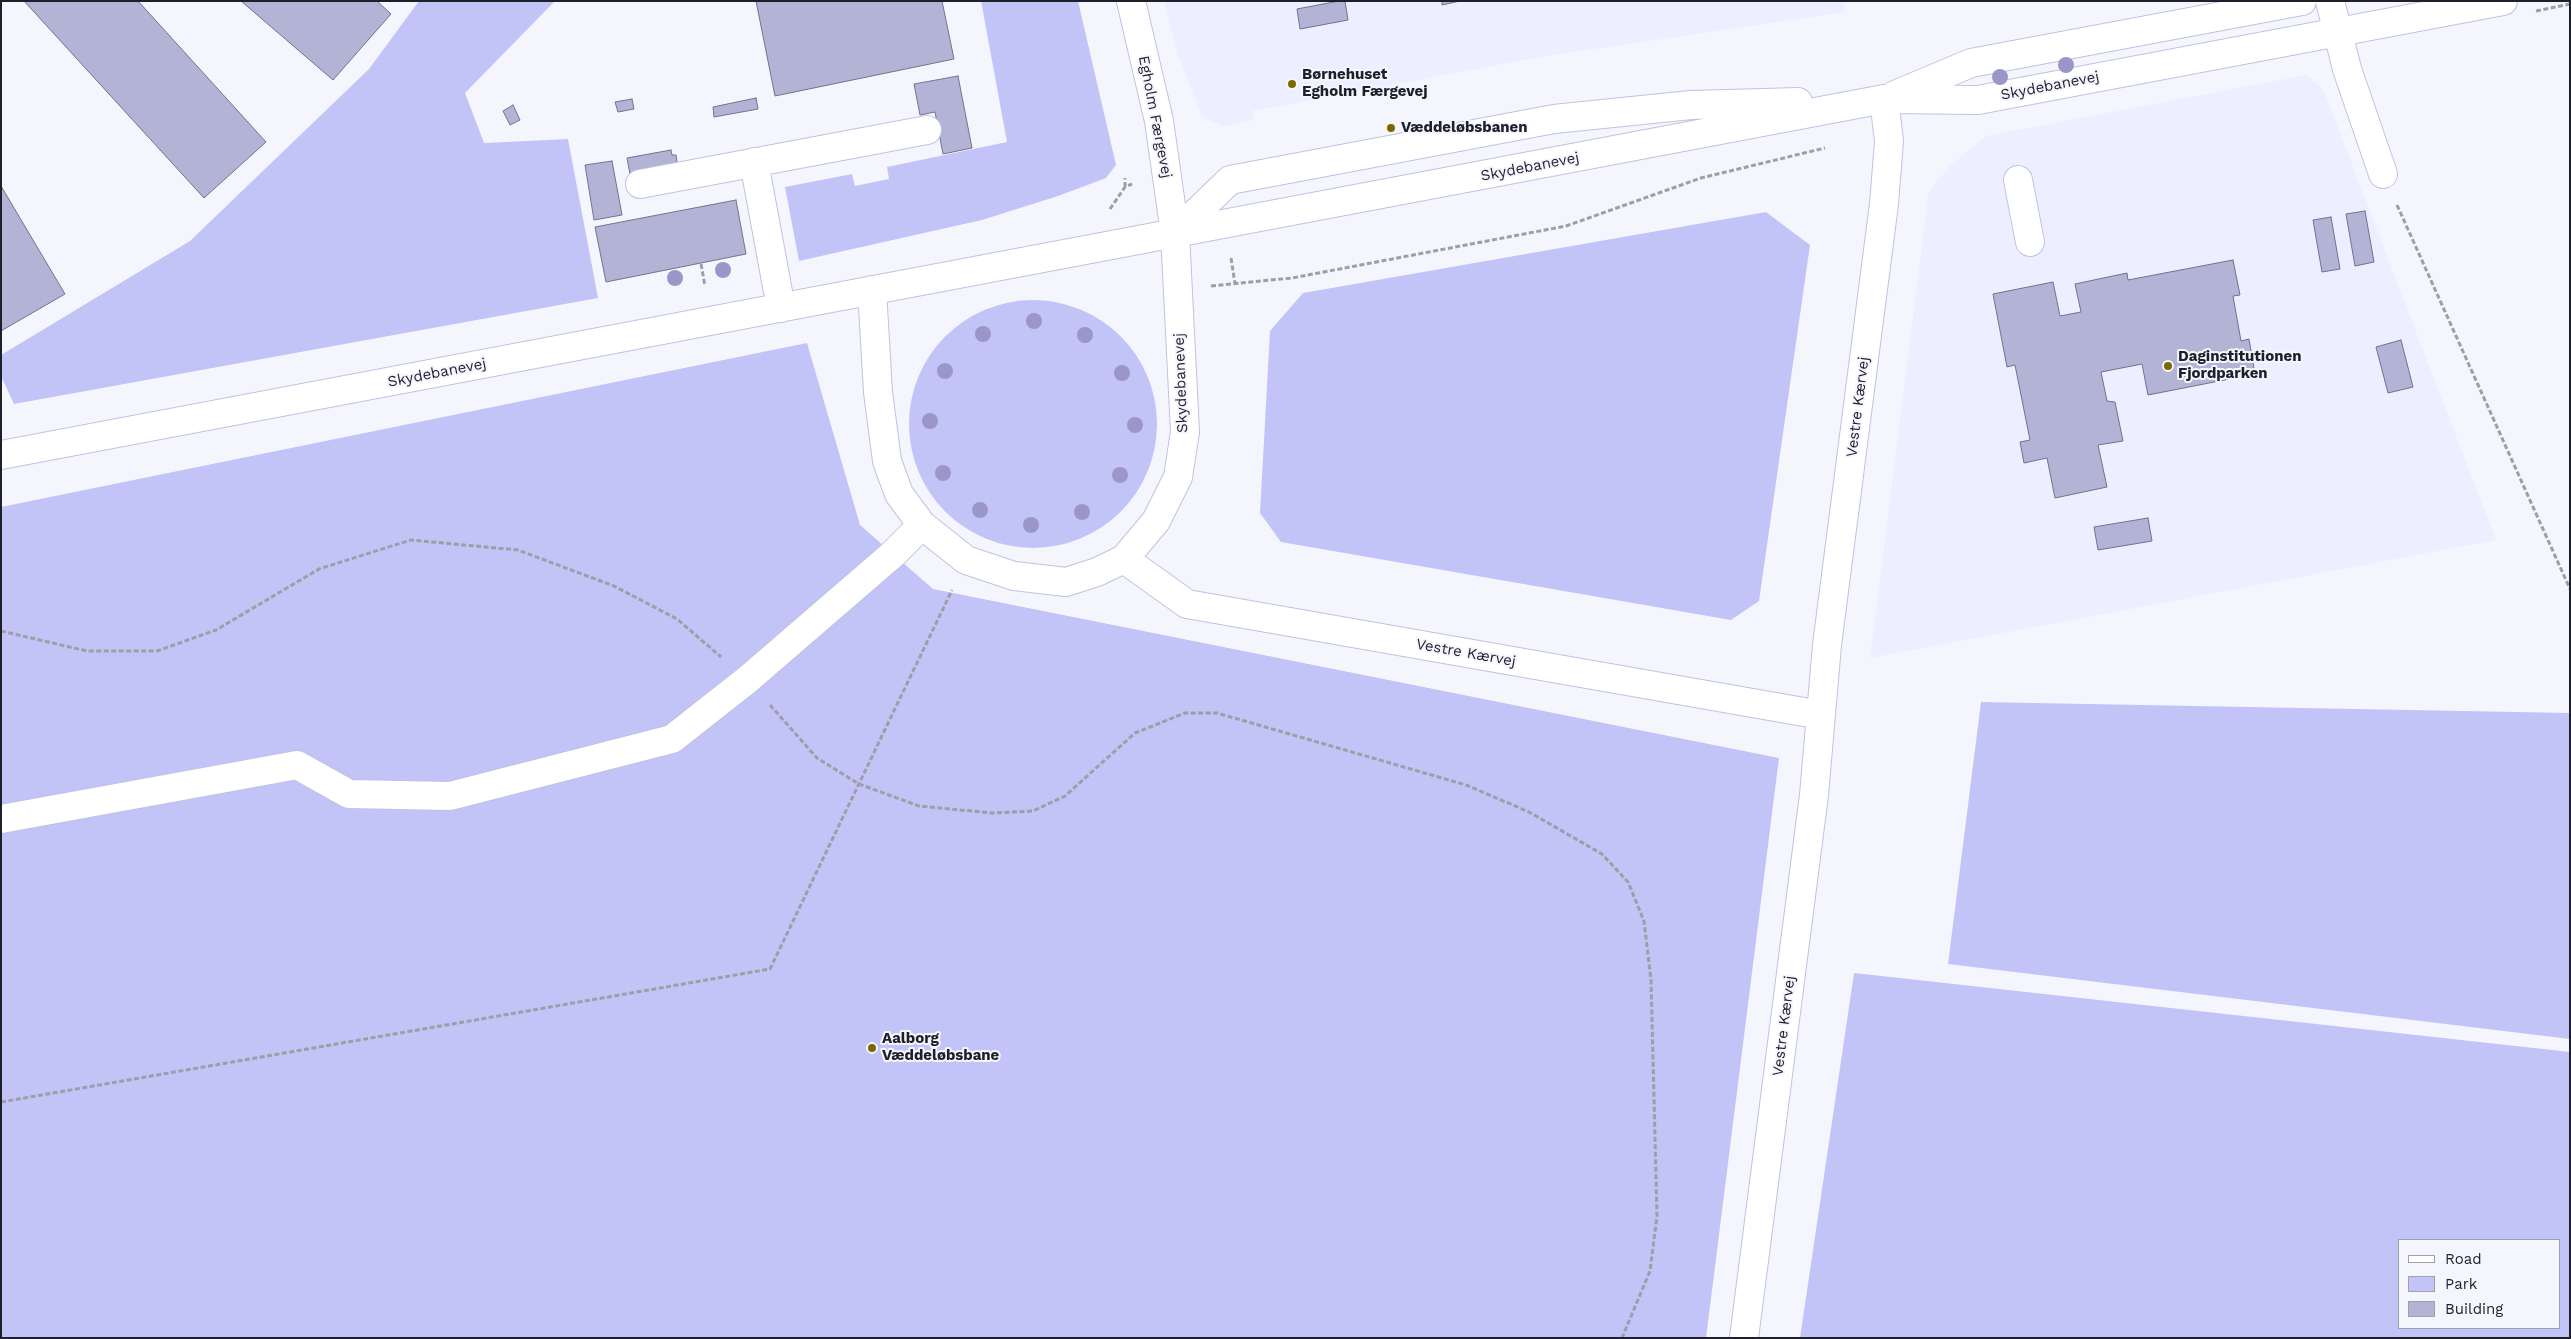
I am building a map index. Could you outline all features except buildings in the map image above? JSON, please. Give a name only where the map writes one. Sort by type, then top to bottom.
[{"type":"street","name":"Egholm Færgevej","points":[[1131,1],[1159,121],[1175,233]]},
{"type":"street","name":"Skydebanevej","points":[[1884,99],[1971,63],[2206,10],[2302,1]]},
{"type":"street","points":[[2330,1],[2348,69],[2383,174]]},
{"type":"street","name":"Skydebanevej","points":[[1,455],[1884,99],[1978,100],[2503,1]]},
{"type":"street","points":[[2206,10],[2215,55]]},
{"type":"street","points":[[1175,233],[1230,180],[1281,170],[1554,119],[1691,105],[1884,99]]},
{"type":"street","name":"Vestre Kærvej","points":[[1744,1338],[1814,795],[1827,646],[1884,204],[1889,140],[1884,99]]},
{"type":"street","points":[[640,184],[927,130]]},
{"type":"street","points":[[754,162],[782,308]]},
{"type":"street","points":[[2018,180],[2030,242]]},
{"type":"street","name":"Skydebanevej","points":[[872,290],[878,392],[887,461],[899,494],[922,525],[966,560],[1014,576],[1066,582],[1097,572],[1124,559],[1156,521],[1178,477],[1184,441],[1175,233]]},
{"type":"street","points":[[1,820],[297,765],[349,794],[450,796],[672,739],[747,680],[894,554],[922,525]]},
{"type":"street","name":"Vestre Kærvej","points":[[1124,559],[1187,604],[1821,715]]},
{"type":"path","points":[[2383,174],[2570,588]]},
{"type":"path","points":[[1125,187],[1126,178]]},
{"type":"path","points":[[1,631],[86,652],[157,651],[216,630],[318,569],[411,540],[518,550],[614,586],[677,619],[747,680],[817,758],[859,784],[919,806],[992,813],[1033,811],[1065,796],[1134,733],[1185,713],[1217,713],[1466,785],[1529,812],[1602,854],[1628,882],[1644,921],[1652,980],[1657,1216],[1650,1272],[1622,1338]]},
{"type":"path","points":[[1,1102],[770,970],[966,560]]},
{"type":"shaded area","name":"Børnehuset Egholm Færgevej","points":[[1164,1],[1843,1],[1845,12],[1540,57],[1252,111],[1253,120],[1223,126],[1202,117],[1178,55]]},
{"type":"shaded area","name":"Daginstitutionen Fjordparken","points":[[2306,75],[2323,89],[2496,540],[1870,658],[1929,191],[1952,164],[1986,136]]},
{"type":"green space","points":[[419,1],[555,1],[465,93],[484,143],[568,139],[598,298],[14,404],[1,376],[1,355],[190,241],[369,69]]},
{"type":"green space","points":[[981,1],[1078,1],[1116,165],[1106,178],[1058,196],[982,220],[799,261],[785,187],[852,174],[855,186],[889,179],[887,167],[1007,142]]},
{"type":"green space","points":[[1766,212],[1810,245],[1759,601],[1731,620],[1281,542],[1260,513],[1270,331],[1303,293]]},
{"type":"green space","points":[[1033,300],[1069,306],[1091,315],[1111,328],[1129,346],[1142,366],[1151,388],[1157,424],[1151,460],[1142,482],[1129,502],[1111,520],[1091,533],[1069,542],[1033,548],[997,542],[975,533],[955,520],[937,502],[924,482],[915,460],[909,424],[915,388],[924,366],[937,346],[955,328],[975,315],[997,306]]},
{"type":"green space","name":"Aalborg Væddeløbsbane","points":[[807,343],[860,525],[933,589],[1779,758],[1706,1338],[1,1338],[1,507]]},
{"type":"green space","points":[[1981,702],[2570,713],[2570,1039],[1948,964]]},
{"type":"green space","points":[[1854,973],[2570,1052],[2570,1338],[1800,1338]]},
{"type":"place","name":"Børnehuset Egholm Færgevej","points":[[1292,84]]},
{"type":"place","name":"Væddeløbsbanen","points":[[1391,128]]},
{"type":"place","name":"Daginstitutionen Fjordparken","points":[[2168,366]]},
{"type":"place","name":"Aalborg Væddeløbsbane","points":[[872,1048]]}]
